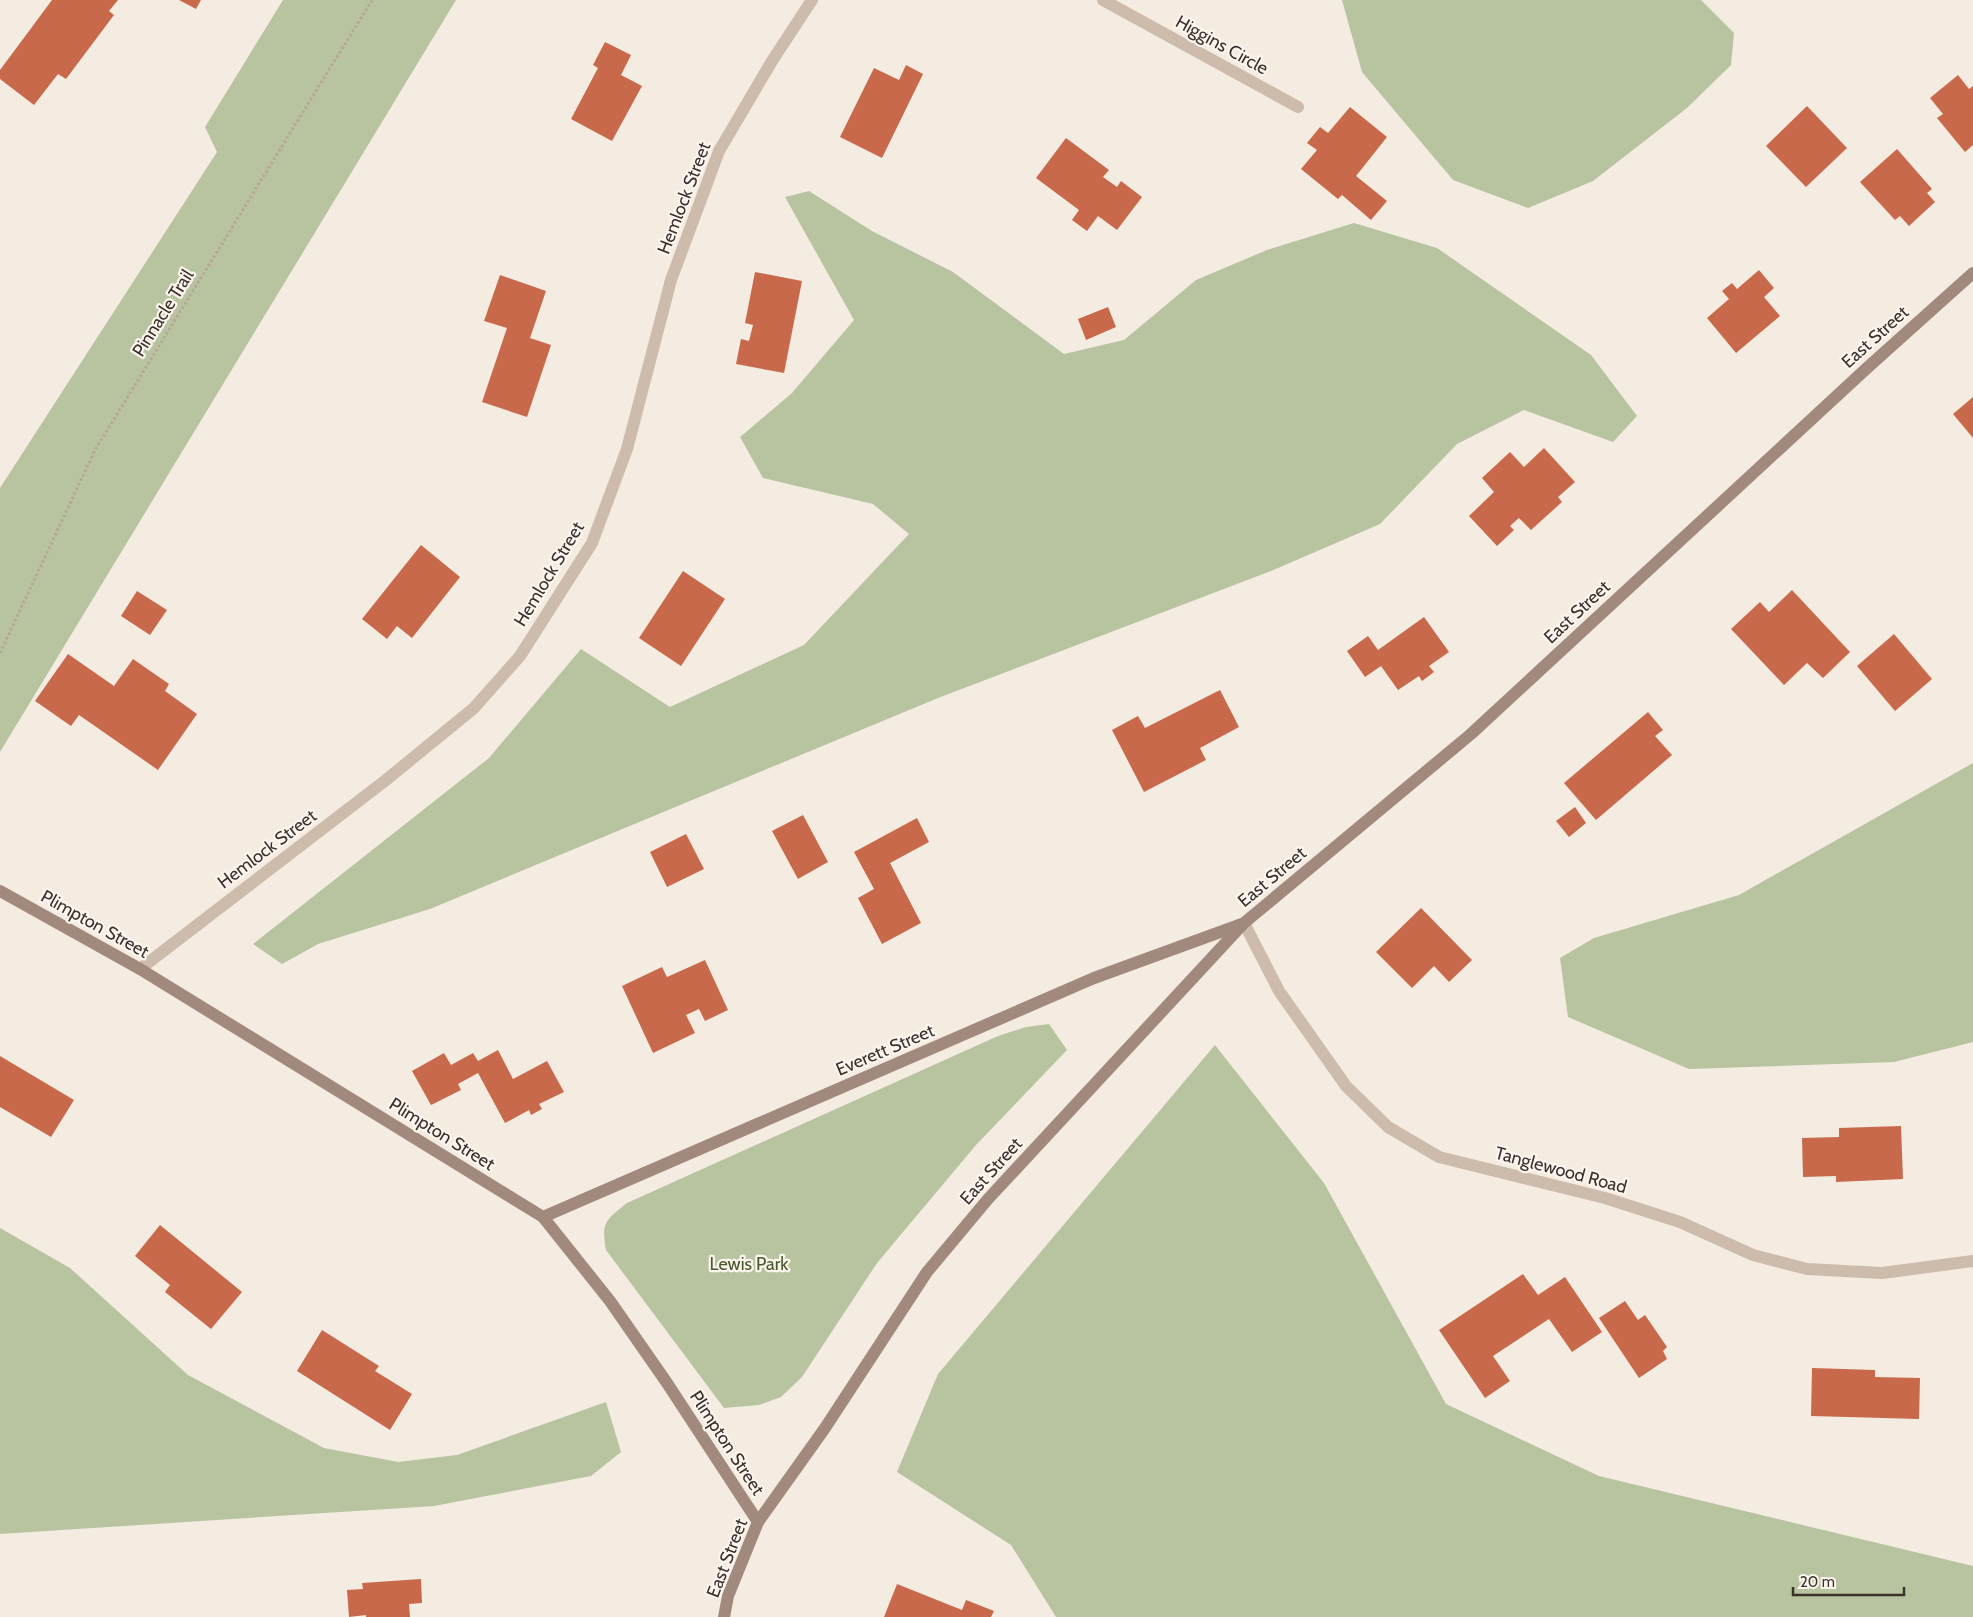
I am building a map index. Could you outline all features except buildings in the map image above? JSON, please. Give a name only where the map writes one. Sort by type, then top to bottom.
[{"type":"street","name":"Hemlock Street","points":[[140,969],[394,774],[474,708],[520,656],[592,543],[627,449],[671,280],[719,151],[772,61],[812,0]]},
{"type":"street","name":"Higgins Circle","points":[[1102,0],[1298,107]]},
{"type":"street","name":"East Street","points":[[724,1617],[728,1596],[758,1522],[825,1428],[927,1272],[988,1198],[1244,923],[1471,734],[1859,374],[1973,273]]},
{"type":"street","name":"Plimpton Street","points":[[0,891],[140,969],[543,1217],[615,1308],[667,1383],[758,1522]]},
{"type":"street","name":"Everett Street","points":[[543,1217],[1094,978],[1244,923]]},
{"type":"street","name":"Tanglewood Road","points":[[1244,923],[1279,991],[1346,1086],[1388,1127],[1439,1157],[1605,1198],[1680,1222],[1753,1255],[1807,1269],[1882,1273],[1973,1262]]},
{"type":"path","name":"Pinnacle Trail","points":[[0,653],[95,450],[372,0]]},
{"type":"green space","points":[[283,0],[456,0],[0,752],[0,488],[217,152],[205,127]]},
{"type":"green space","points":[[1342,0],[1701,0],[1734,33],[1731,65],[1687,108],[1593,181],[1528,208],[1453,180],[1362,72]]},
{"type":"green space","points":[[809,191],[872,231],[953,272],[1064,354],[1124,340],[1196,280],[1267,250],[1354,223],[1437,248],[1591,355],[1637,416],[1613,442],[1524,410],[1457,444],[1380,524],[1271,571],[938,698],[430,909],[318,944],[282,964],[253,944],[489,758],[581,649],[670,707],[804,645],[909,534],[873,504],[763,478],[740,437],[792,393],[854,320],[785,197]]},
{"type":"green space","points":[[1973,763],[1973,1042],[1894,1062],[1689,1069],[1568,1017],[1560,958],[1594,938],[1739,895]]},
{"type":"green space","name":"Lewis Park","points":[[1049,1024],[1067,1050],[976,1145],[877,1263],[802,1377],[781,1397],[759,1405],[724,1408],[606,1250],[604,1233],[610,1218],[627,1203],[998,1036],[1026,1027]]},
{"type":"green space","points":[[1215,1045],[1324,1183],[1446,1404],[1599,1476],[1973,1566],[1973,1617],[1056,1617],[1011,1545],[897,1472],[938,1374]]},
{"type":"green space","points":[[0,1228],[70,1268],[188,1375],[324,1448],[398,1462],[457,1455],[606,1402],[621,1452],[591,1476],[434,1506],[0,1534]]}]
